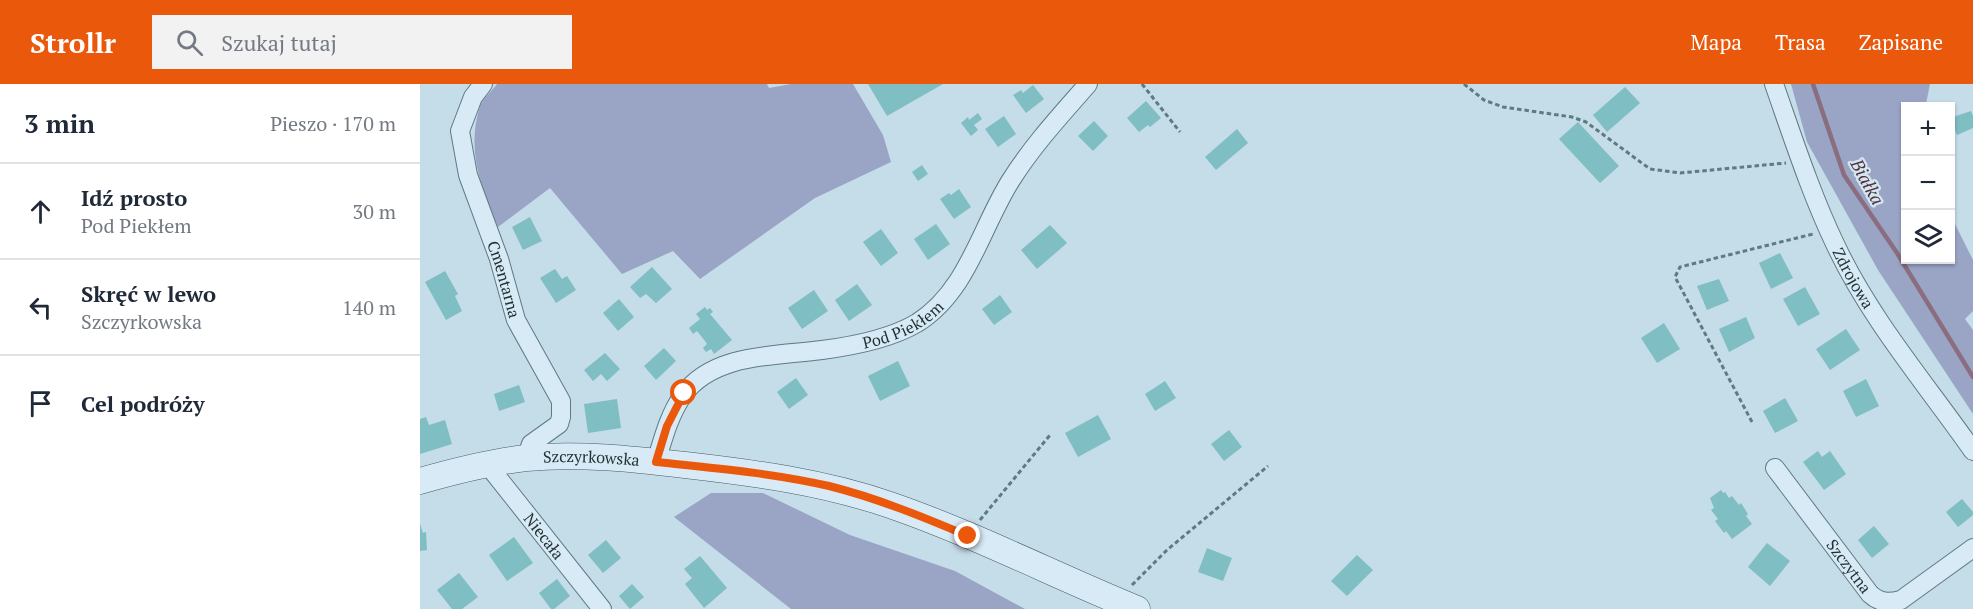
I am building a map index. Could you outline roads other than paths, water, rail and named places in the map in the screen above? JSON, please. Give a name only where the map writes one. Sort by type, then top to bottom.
[{"type":"main road","name":"Szczyrkowska","points":[[420,481],[487,464],[526,459],[585,457],[656,462],[773,476],[830,486],[898,508],[1127,605]]},
{"type":"street","name":"Cmentarna","points":[[483,84],[473,97],[460,131],[468,175],[499,258],[516,320],[561,401],[562,409],[559,424],[531,444],[526,459]]},
{"type":"street","name":"Pod Piekłem","points":[[656,462],[667,426],[679,401],[697,380],[715,369],[757,358],[824,350],[864,342],[917,323],[934,309],[962,276],[1011,180],[1033,149],[1088,84]]},
{"type":"street","name":"Zdrojowa","points":[[1774,84],[1802,162],[1837,247],[1880,324],[1973,451]]},
{"type":"street","name":"Niecała","points":[[487,464],[602,609]]},
{"type":"street","name":"Szczytna","points":[[1775,468],[1870,594],[1877,600],[1891,602],[1901,600],[1973,548]]},
{"type":"waterway","name":"Białka","points":[[1813,84],[1844,175],[1897,253],[1973,377]]}]
